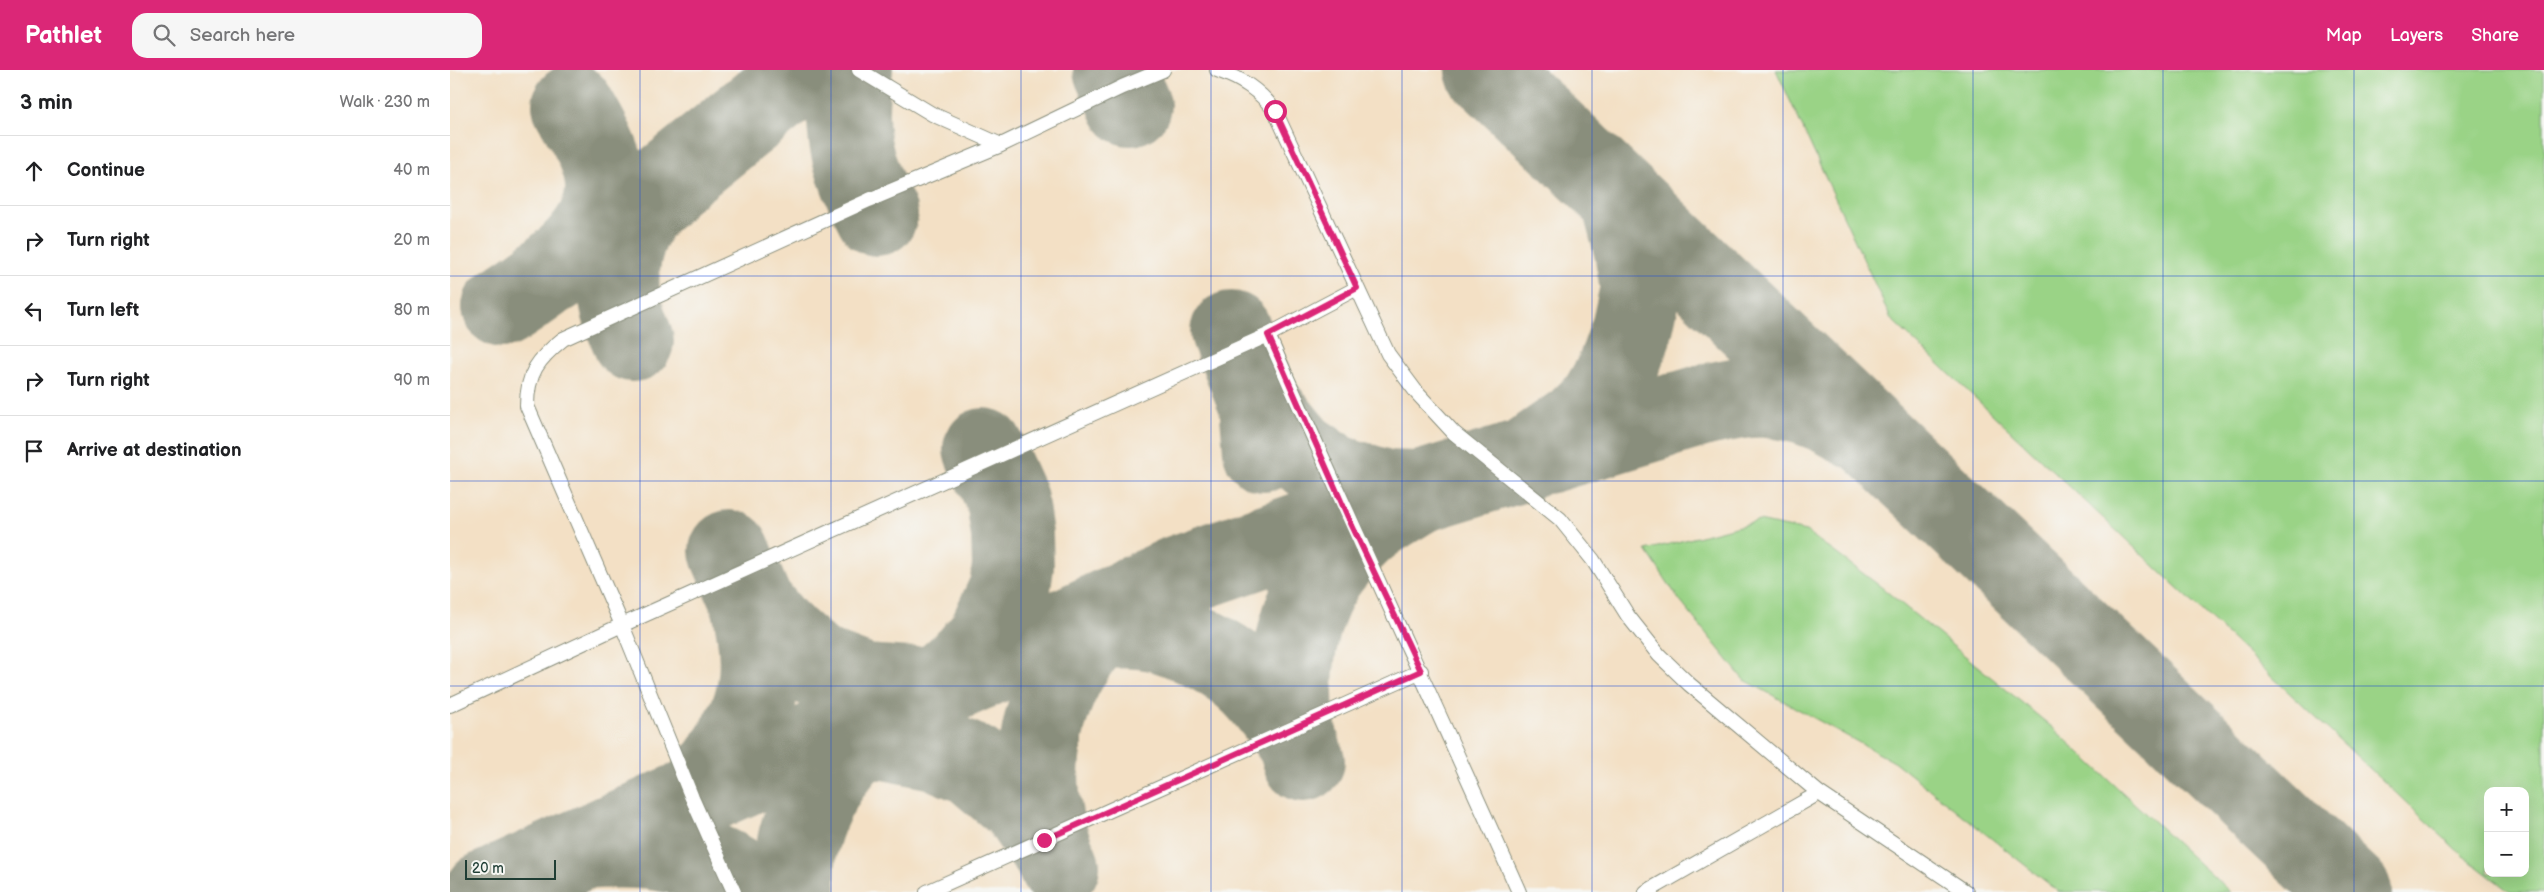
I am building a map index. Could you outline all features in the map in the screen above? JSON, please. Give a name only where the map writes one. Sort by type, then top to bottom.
[{"type":"lane","points":[[859,70],[932,114],[1001,145]]},
{"type":"lane","points":[[734,892],[692,798],[622,625],[527,406],[527,387],[534,370],[546,353],[563,339],[869,200],[1001,145],[1122,87],[1163,70]]},
{"type":"lane","points":[[1217,70],[1246,82],[1265,97],[1275,111],[1388,354],[1416,394],[1454,433],[1560,519],[1592,560],[1628,616],[1659,655],[1690,684],[1819,793],[1966,892]]},
{"type":"lane","points":[[450,705],[622,625],[1268,335],[1357,288]]},
{"type":"lane","points":[[1268,335],[1348,517],[1421,671],[1519,892]]},
{"type":"lane","points":[[927,892],[1421,671]]},
{"type":"lane","points":[[1646,892],[1819,793]]},
{"type":"green space","points":[[1776,70],[2542,70],[2544,72],[2544,892],[2510,892],[2491,877],[2529,877],[2529,787],[2484,787],[2484,872],[2462,855],[1891,319]]},
{"type":"green space","points":[[1759,521],[1806,531],[1880,586],[2053,728],[2230,892],[2059,892],[1896,763],[1743,679],[1680,601],[1646,550]]},
{"type":"taxiway","points":[[554,273],[806,70]]},
{"type":"taxiway","points":[[852,70],[849,91],[848,128],[860,179],[877,215]]},
{"type":"taxiway","points":[[1114,70],[1130,105]]},
{"type":"taxiway","points":[[1486,70],[2351,892]]},
{"type":"taxiway","points":[[503,307],[535,285],[568,258],[595,227],[603,209],[606,190],[600,157],[573,105]]},
{"type":"taxiway","points":[[633,341],[623,314],[619,292],[621,254],[629,229],[635,218],[644,205],[659,192]]},
{"type":"taxiway","points":[[486,892],[1045,639],[1178,576],[1420,492],[1525,460],[1578,423],[1600,401],[1616,373],[1632,329],[1641,288],[1635,250],[1622,201]]},
{"type":"taxiway","points":[[1231,332],[1260,404],[1264,451]]},
{"type":"taxiway","points":[[1546,453],[1705,405],[1752,397],[1778,398],[1801,403],[1835,416],[1855,428]]},
{"type":"taxiway","points":[[1260,404],[1299,451],[1335,475],[1386,491],[1420,492],[1387,512],[1364,529],[1330,565],[1311,596],[1297,642],[1293,667],[1293,716],[1297,739],[1304,761]]},
{"type":"taxiway","points":[[730,551],[752,603],[774,630],[816,667],[864,685],[909,688],[940,685],[970,658],[988,636],[1010,588],[1013,566],[1012,535],[1007,500],[984,449]]},
{"type":"taxiway","points":[[700,794],[733,747],[745,727],[753,706],[758,685],[760,661],[758,634],[752,603]]},
{"type":"taxiway","points":[[1059,866],[1048,840],[1041,812],[1038,784],[1043,728],[1051,701],[1062,675],[1077,651],[1104,623],[1122,609]]},
{"type":"taxiway","points":[[1066,633],[1126,627],[1162,632],[1186,641],[1224,661],[1254,685],[1266,698],[1296,740]]},
{"type":"taxiway","points":[[795,892],[798,842],[805,818],[816,796],[844,755],[880,720]]},
{"type":"taxiway","points":[[826,745],[858,738],[886,739],[935,749],[973,765],[1019,804],[1051,850]]},
{"type":"taxiway","points":[[583,849],[652,849],[697,858],[718,866],[756,892]]},
{"type":"route","points":[[1044,840],[1421,671],[1348,517],[1268,335],[1357,288],[1275,111]]}]
